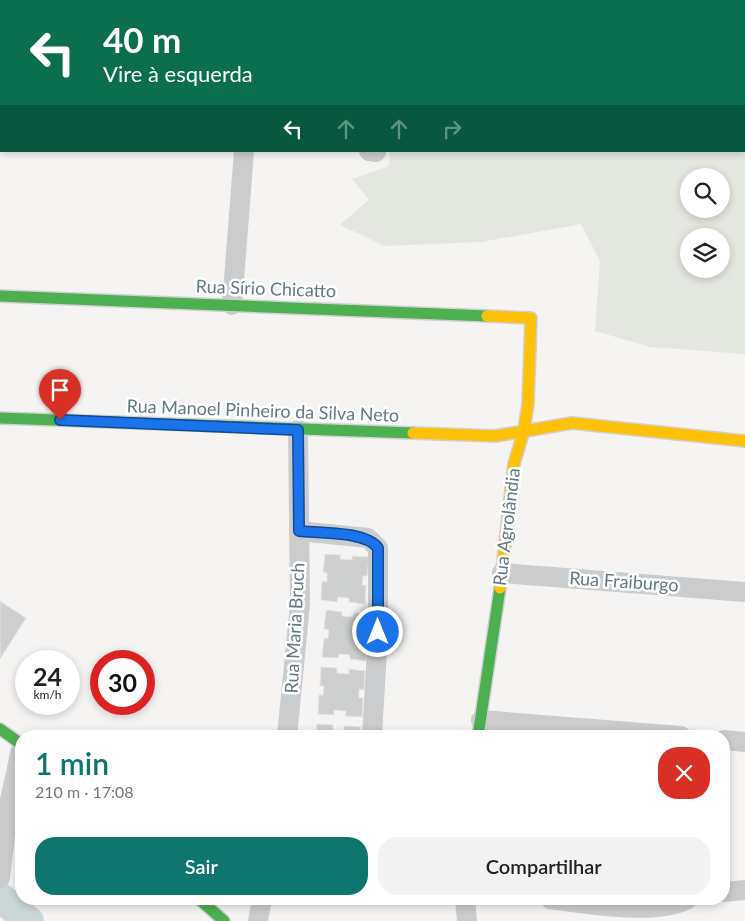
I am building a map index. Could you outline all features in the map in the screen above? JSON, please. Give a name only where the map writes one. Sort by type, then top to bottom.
[{"type":"street","points":[[232,305],[244,152]]},
{"type":"street","name":"Rua Sírio Chicatto","points":[[0,296],[531,318]]},
{"type":"street","name":"Rua Agrolândia","points":[[479,728],[502,573],[514,464],[524,430],[528,404],[531,318]]},
{"type":"street","name":"Rua Manoel Pinheiro da Silva Neto","points":[[0,418],[495,436],[572,423],[745,441]]},
{"type":"street","name":"Rua Maria Bruch","points":[[288,730],[300,604],[298,430]]},
{"type":"street","points":[[299,531],[368,538],[378,548],[378,632],[372,730]]},
{"type":"street","name":"Rua Fraiburgo","points":[[502,573],[745,592]]},
{"type":"street","points":[[0,728],[15,739]]},
{"type":"street","points":[[479,728],[530,730]]},
{"type":"street","points":[[730,741],[745,742]]},
{"type":"street","points":[[0,876],[8,809],[15,777]]},
{"type":"street","points":[[730,891],[745,890]]},
{"type":"street","points":[[206,905],[224,921]]},
{"type":"street","points":[[258,921],[261,905]]},
{"type":"street","points":[[466,905],[467,921]]},
{"type":"street","points":[[589,905],[660,907],[667,905]]},
{"type":"shaded area","points":[[390,152],[745,152],[745,354],[650,347],[595,331],[600,261],[581,224],[481,242],[385,246],[340,225],[369,200],[352,179],[389,166]]},
{"type":"building","points":[[325,554],[341,555],[340,559],[352,560],[352,556],[369,557],[367,576],[363,576],[362,585],[366,585],[365,604],[349,602],[349,598],[338,597],[337,602],[321,600],[322,581],[327,582],[327,573],[323,572]]},
{"type":"building","points":[[0,601],[26,618],[0,659]]},
{"type":"building","points":[[326,610],[342,612],[342,616],[353,617],[354,613],[370,614],[368,633],[364,633],[363,641],[368,642],[366,661],[350,659],[350,655],[339,654],[338,658],[322,657],[324,638],[328,639],[329,630],[324,629]]},
{"type":"building","points":[[321,667],[337,668],[337,673],[349,674],[349,669],[365,671],[364,690],[359,689],[359,698],[363,698],[362,717],[345,716],[346,711],[334,710],[334,715],[318,714],[319,695],[323,695],[324,686],[320,686]]},
{"type":"building","points":[[317,724],[333,725],[333,730],[316,730]]},
{"type":"building","points":[[344,726],[361,727],[361,730],[344,730]]},
{"type":"waterway","points":[[0,897],[29,921]]},
{"type":"traffic: fast","points":[[0,296],[487,316]]},
{"type":"traffic: fast","points":[[0,418],[413,433]]},
{"type":"traffic: fast","points":[[479,730],[500,588]]},
{"type":"traffic: fast","points":[[0,729],[15,740]]},
{"type":"traffic: fast","points":[[206,905],[224,921]]},
{"type":"traffic: slow","points":[[487,316],[531,318],[528,404],[524,430],[514,464],[500,588]]},
{"type":"traffic: slow","points":[[413,433],[495,436],[572,423],[745,441]]},
{"type":"route","points":[[60,420],[298,430],[299,531],[368,538],[378,548],[378,632]]}]
